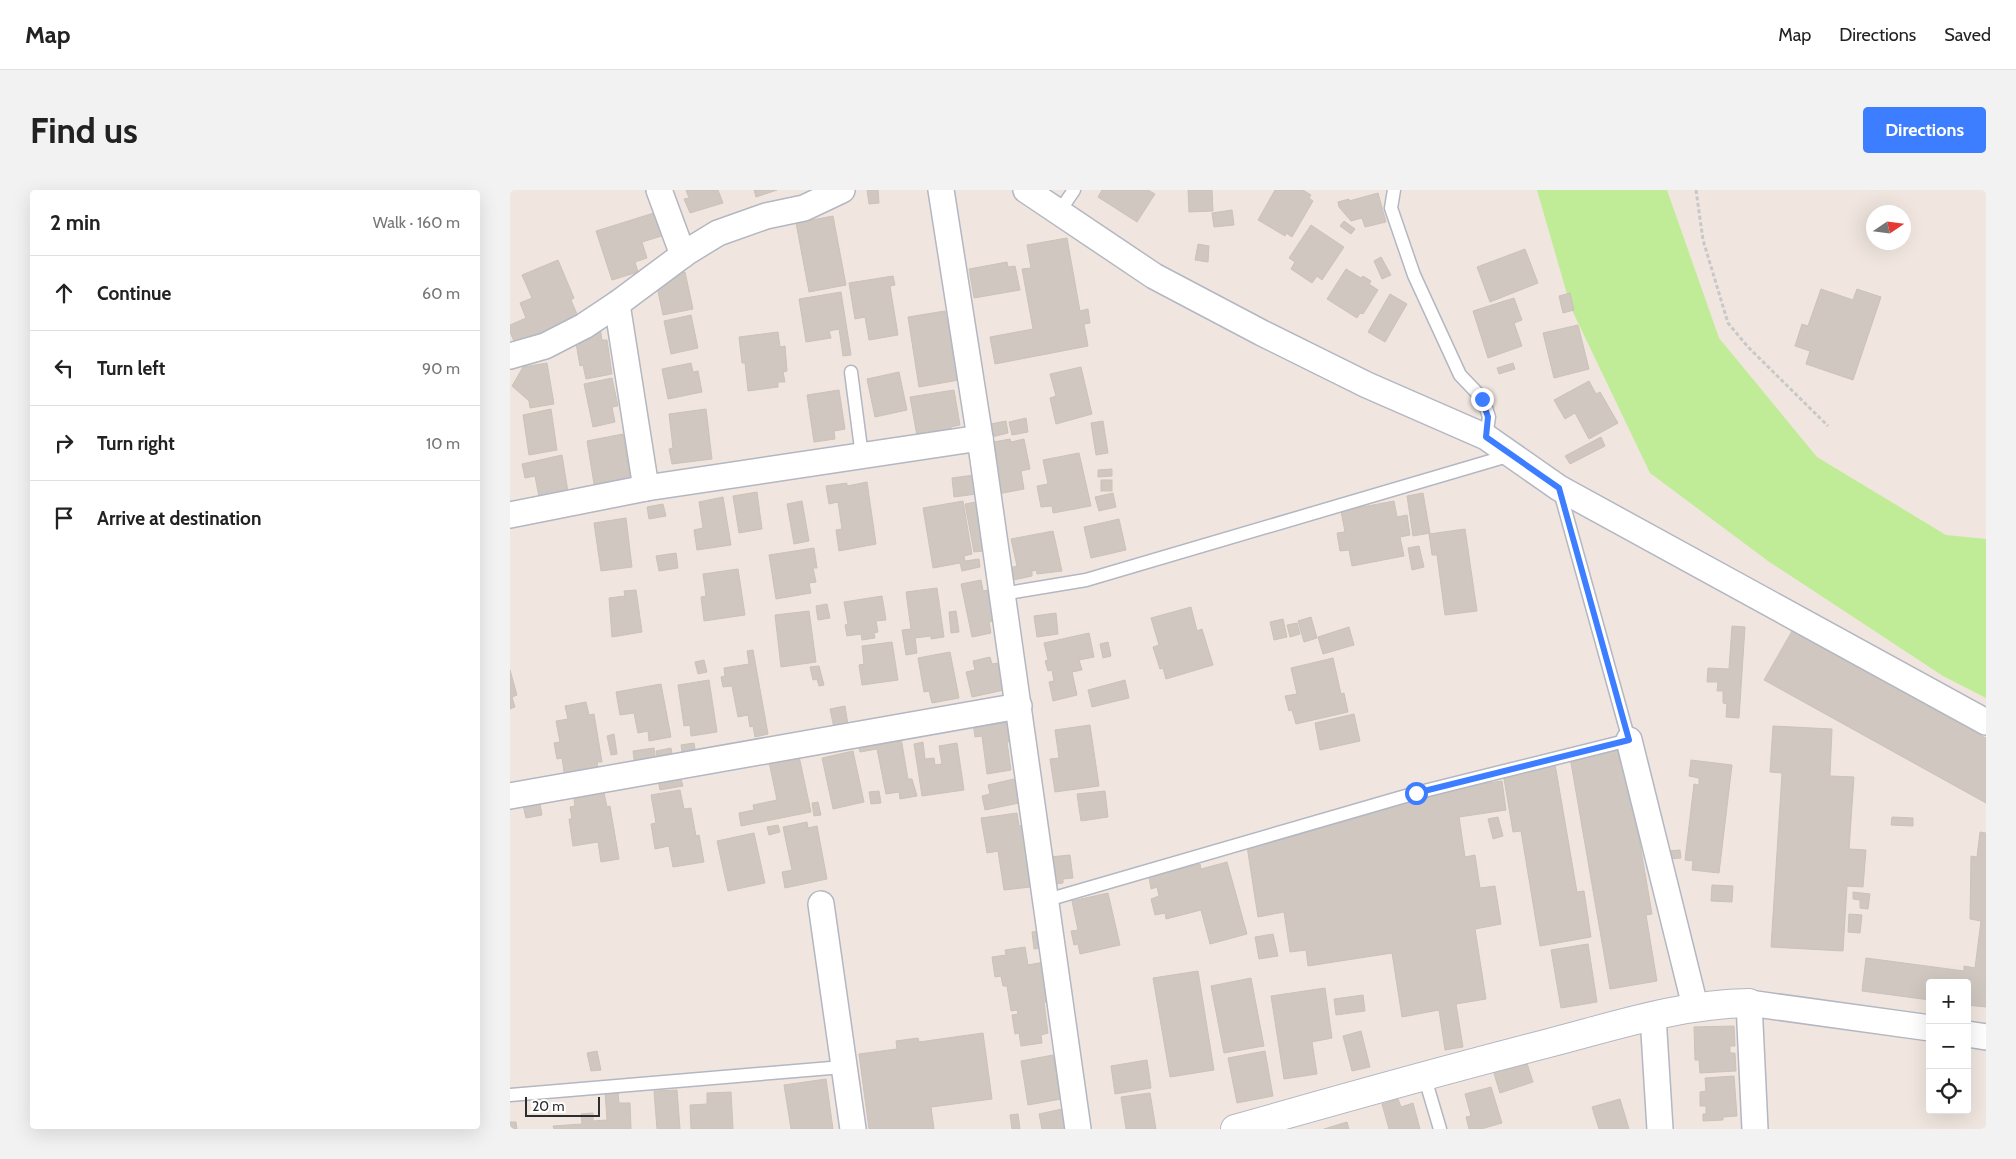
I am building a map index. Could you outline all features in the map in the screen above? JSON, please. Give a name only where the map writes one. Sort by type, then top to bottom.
[{"type":"street","points":[[659,190],[683,255]]},
{"type":"street","points":[[510,356],[545,346],[564,337],[617,304],[683,255],[718,234],[766,216],[804,208],[842,190]]},
{"type":"street","points":[[941,190],[980,438],[1078,1129]]},
{"type":"street","points":[[1026,190],[1154,276],[1262,333],[1367,385],[1486,437],[1559,488],[1986,722]]},
{"type":"street","points":[[617,304],[646,488]]},
{"type":"street","points":[[510,515],[646,488],[980,438]]},
{"type":"street","points":[[510,796],[1019,706]]},
{"type":"street","points":[[1629,740],[1695,1006]]},
{"type":"street","points":[[821,904],[853,1129]]},
{"type":"street","points":[[1749,1003],[1755,1129]]},
{"type":"street","points":[[1235,1129],[1270,1124],[1424,1075],[1695,1006],[1749,1003],[1926,1027]]},
{"type":"street","points":[[1653,1016],[1660,1129]]},
{"type":"street","points":[[1971,1034],[1986,1036]]},
{"type":"lane","points":[[1060,212],[1074,190]]},
{"type":"lane","points":[[1394,190],[1391,208],[1414,275],[1460,375],[1482,399],[1488,417],[1486,437]]},
{"type":"lane","points":[[851,372],[862,456]]},
{"type":"lane","points":[[1002,594],[1086,580],[1511,455]]},
{"type":"lane","points":[[1046,900],[1416,793],[1629,740],[1559,488]]},
{"type":"lane","points":[[510,1095],[843,1067]]},
{"type":"lane","points":[[1424,1075],[1440,1129]]},
{"type":"path","points":[[1696,190],[1703,240],[1728,323],[1748,347],[1828,426]]},
{"type":"green space","points":[[1537,190],[1667,190],[1719,338],[1817,457],[1946,535],[1986,539],[1986,698],[1943,676],[1768,561],[1650,473],[1571,308]]},
{"type":"building","points":[[686,190],[718,190],[723,203],[690,213],[684,199],[689,198]]},
{"type":"building","points":[[754,190],[777,190],[756,197]]},
{"type":"building","points":[[867,190],[878,190],[879,203],[869,204]]},
{"type":"building","points":[[1102,190],[1148,190],[1155,194],[1137,222],[1098,197]]},
{"type":"building","points":[[1188,190],[1212,190],[1213,211],[1189,212]]},
{"type":"building","points":[[1275,190],[1303,190],[1311,195],[1309,198],[1313,201],[1292,237],[1286,233],[1285,236],[1258,220]]},
{"type":"building","points":[[1378,193],[1386,222],[1365,227],[1362,218],[1351,221],[1339,207],[1338,202]]},
{"type":"building","points":[[1232,210],[1234,225],[1214,227],[1212,213]]},
{"type":"building","points":[[657,212],[665,235],[642,242],[647,258],[635,262],[638,272],[612,280],[596,231]]},
{"type":"building","points":[[833,216],[846,285],[809,292],[796,223]]},
{"type":"building","points":[[1344,221],[1355,229],[1351,234],[1340,226]]},
{"type":"building","points":[[1311,225],[1344,247],[1322,280],[1317,276],[1312,283],[1291,269],[1295,262],[1289,258]]},
{"type":"building","points":[[1067,238],[1080,311],[1088,309],[1090,323],[1084,324],[1088,346],[995,364],[990,337],[1033,329],[1022,269],[1031,268],[1027,245]]},
{"type":"building","points":[[1198,244],[1209,246],[1208,262],[1195,260]]},
{"type":"building","points":[[1525,249],[1538,283],[1490,302],[1477,267]]},
{"type":"building","points":[[1381,257],[1391,275],[1382,279],[1374,261]]},
{"type":"building","points":[[558,260],[574,298],[571,300],[579,319],[517,348],[510,332],[510,325],[526,318],[520,303],[532,298],[522,275]]},
{"type":"building","points":[[1007,262],[1008,267],[1015,266],[1020,290],[974,298],[969,269]]},
{"type":"building","points":[[1346,269],[1361,278],[1363,276],[1371,281],[1369,284],[1378,290],[1363,314],[1360,313],[1357,318],[1327,299]]},
{"type":"building","points":[[685,272],[693,309],[663,315],[657,287],[667,285],[666,276]]},
{"type":"building","points":[[893,276],[895,285],[890,286],[898,335],[869,340],[865,317],[855,319],[849,283]]},
{"type":"building","points":[[1821,289],[1853,300],[1857,289],[1881,297],[1853,380],[1806,364],[1810,351],[1795,346],[1802,324],[1808,326]]},
{"type":"building","points":[[841,292],[851,355],[843,356],[839,329],[829,331],[831,338],[806,342],[799,299]]},
{"type":"building","points":[[1570,293],[1574,310],[1563,313],[1559,296]]},
{"type":"building","points":[[1390,294],[1407,304],[1385,342],[1368,332]]},
{"type":"building","points":[[1514,298],[1522,320],[1514,323],[1522,346],[1488,358],[1473,311]]},
{"type":"building","points":[[945,311],[947,322],[950,321],[954,349],[952,349],[959,380],[919,387],[908,317]]},
{"type":"building","points":[[691,315],[698,348],[671,354],[664,321]]},
{"type":"building","points":[[1578,325],[1589,369],[1554,378],[1543,333]]},
{"type":"building","points":[[600,327],[602,340],[607,340],[612,374],[586,379],[583,365],[580,366],[576,343]]},
{"type":"building","points":[[778,332],[780,347],[785,346],[787,371],[783,372],[785,382],[778,382],[778,387],[748,391],[745,363],[742,363],[739,337]]},
{"type":"building","points":[[547,363],[554,404],[530,408],[529,401],[512,386],[523,367]]},
{"type":"building","points":[[691,363],[693,372],[698,371],[702,392],[668,399],[662,369]]},
{"type":"building","points":[[1513,363],[1515,369],[1499,374],[1497,368]]},
{"type":"building","points":[[1081,367],[1092,414],[1056,424],[1050,398],[1056,396],[1050,374]]},
{"type":"building","points":[[899,372],[907,410],[875,417],[867,379]]},
{"type":"building","points":[[612,378],[618,406],[612,407],[615,422],[593,427],[584,384]]},
{"type":"building","points":[[1589,381],[1596,394],[1600,392],[1618,423],[1589,439],[1575,413],[1565,419],[1554,400]]},
{"type":"building","points":[[839,390],[845,429],[834,431],[835,439],[814,442],[807,395]]},
{"type":"building","points":[[954,390],[960,425],[951,427],[951,430],[917,436],[910,397]]},
{"type":"building","points":[[551,409],[557,450],[529,455],[523,415]]},
{"type":"building","points":[[706,409],[712,459],[672,464],[669,449],[673,448],[669,414]]},
{"type":"building","points":[[1026,418],[1028,432],[1012,435],[1009,422]]},
{"type":"building","points":[[1006,421],[1008,433],[992,437],[990,424]]},
{"type":"building","points":[[1103,421],[1108,453],[1096,455],[1091,423]]},
{"type":"building","points":[[623,434],[630,478],[594,484],[587,441]]},
{"type":"building","points":[[1601,437],[1605,446],[1570,464],[1565,456]]},
{"type":"building","points":[[1010,439],[1011,442],[1024,439],[1030,469],[1021,471],[1024,489],[998,494],[988,443]]},
{"type":"building","points":[[1079,453],[1091,506],[1053,513],[1052,506],[1041,507],[1037,486],[1048,484],[1043,460]]},
{"type":"building","points":[[562,455],[568,492],[539,497],[535,476],[525,478],[522,464]]},
{"type":"building","points":[[1112,469],[1112,476],[1098,477],[1098,470]]},
{"type":"building","points":[[974,475],[976,494],[954,497],[952,478]]},
{"type":"building","points":[[1101,480],[1112,480],[1112,491],[1101,491]]},
{"type":"building","points":[[867,482],[876,544],[839,551],[836,530],[842,529],[838,502],[829,504],[826,486],[847,483],[847,486]]},
{"type":"building","points":[[757,492],[762,529],[739,533],[733,496]]},
{"type":"building","points":[[1113,493],[1116,507],[1099,511],[1095,497]]},
{"type":"building","points":[[1423,493],[1430,533],[1413,536],[1407,496]]},
{"type":"building","points":[[723,497],[731,545],[697,550],[694,530],[703,528],[699,502]]},
{"type":"building","points":[[802,501],[809,541],[794,544],[787,504]]},
{"type":"building","points":[[963,501],[972,554],[964,556],[965,561],[979,559],[980,567],[962,571],[960,563],[933,568],[923,508]]},
{"type":"building","points":[[1394,501],[1397,517],[1407,515],[1410,535],[1400,537],[1404,556],[1352,566],[1349,550],[1340,551],[1337,533],[1345,532],[1341,511]]},
{"type":"building","points":[[976,502],[984,551],[974,552],[965,504]]},
{"type":"building","points":[[663,504],[666,516],[649,519],[647,507]]},
{"type":"building","points":[[626,518],[632,567],[601,571],[594,523]]},
{"type":"building","points":[[1119,519],[1126,550],[1091,558],[1084,527]]},
{"type":"building","points":[[1465,529],[1477,611],[1445,615],[1437,555],[1432,555],[1429,534]]},
{"type":"building","points":[[1053,531],[1062,571],[1037,574],[1036,570],[1032,571],[1032,576],[1009,581],[1006,569],[1017,566],[1011,539]]},
{"type":"building","points":[[1419,546],[1424,567],[1412,570],[1408,548]]},
{"type":"building","points":[[814,548],[817,568],[813,568],[816,582],[809,583],[811,593],[776,599],[769,555]]},
{"type":"building","points":[[676,553],[678,568],[659,571],[656,556]]},
{"type":"building","points":[[738,569],[745,615],[704,621],[701,597],[706,596],[703,574]]},
{"type":"building","points":[[981,580],[983,591],[988,590],[994,621],[989,622],[991,633],[972,637],[961,584]]},
{"type":"building","points":[[937,588],[944,637],[931,639],[931,636],[915,638],[917,653],[906,655],[902,630],[911,629],[906,592]]},
{"type":"building","points":[[636,590],[642,632],[612,637],[609,598],[625,596],[624,591]]},
{"type":"building","points":[[882,596],[886,620],[876,621],[878,632],[874,633],[875,638],[862,640],[861,634],[847,636],[845,625],[848,624],[844,602]]},
{"type":"building","points":[[827,604],[830,618],[818,620],[816,606]]},
{"type":"building","points":[[1191,607],[1197,631],[1202,629],[1213,665],[1166,679],[1163,668],[1160,669],[1153,647],[1159,645],[1151,618]]},
{"type":"building","points":[[809,611],[816,662],[781,667],[775,615]]},
{"type":"building","points":[[956,611],[959,632],[951,633],[949,612]]},
{"type":"building","points":[[1056,613],[1058,634],[1037,637],[1034,616]]},
{"type":"building","points":[[1311,617],[1317,638],[1304,642],[1298,621]]},
{"type":"building","points":[[1283,619],[1287,637],[1274,640],[1270,622]]},
{"type":"building","points":[[1297,623],[1300,634],[1290,637],[1287,625]]},
{"type":"building","points":[[1732,626],[1745,627],[1739,718],[1726,717],[1727,704],[1723,703],[1723,691],[1717,691],[1718,682],[1707,682],[1708,668],[1729,669]]},
{"type":"building","points":[[1349,627],[1354,645],[1323,654],[1318,637]]},
{"type":"building","points":[[1792,631],[1986,738],[1986,803],[1764,680]]},
{"type":"building","points":[[1089,633],[1094,657],[1079,660],[1082,670],[1072,672],[1077,695],[1053,701],[1049,682],[1054,681],[1052,670],[1048,671],[1045,661],[1048,660],[1044,643]]},
{"type":"building","points":[[892,642],[898,680],[862,685],[859,665],[864,664],[862,646]]},
{"type":"building","points":[[1108,642],[1111,656],[1103,658],[1100,644]]},
{"type":"building","points":[[753,650],[768,734],[755,737],[753,726],[750,727],[748,715],[738,717],[732,686],[723,687],[721,677],[725,676],[724,668],[749,664],[747,651]]},
{"type":"building","points":[[950,652],[959,698],[932,703],[929,691],[924,692],[918,658]]},
{"type":"building","points":[[990,657],[992,664],[998,663],[1004,690],[972,697],[966,672],[975,670],[973,661]]},
{"type":"building","points":[[1333,658],[1341,694],[1344,693],[1348,712],[1296,724],[1292,710],[1289,711],[1285,696],[1297,694],[1291,668]]},
{"type":"building","points":[[704,660],[707,672],[698,674],[695,662]]},
{"type":"building","points":[[819,666],[824,685],[819,686],[817,679],[813,680],[810,667]]},
{"type":"building","points":[[510,670],[517,695],[512,697],[515,707],[510,709]]},
{"type":"building","points":[[709,680],[717,732],[691,736],[690,725],[684,726],[678,685]]},
{"type":"building","points":[[1125,680],[1129,698],[1092,707],[1088,690]]},
{"type":"building","points":[[661,684],[671,737],[649,741],[648,731],[638,733],[634,713],[620,715],[616,692]]},
{"type":"building","points":[[586,702],[589,715],[594,714],[602,762],[597,762],[599,772],[565,778],[562,758],[557,759],[554,743],[560,742],[556,721],[568,719],[565,706]]},
{"type":"building","points":[[845,706],[848,725],[834,728],[830,709]]},
{"type":"building","points":[[1354,714],[1360,741],[1320,750],[1315,723]]},
{"type":"building","points":[[1009,718],[1012,741],[1007,742],[1011,770],[987,774],[982,736],[975,737],[973,723]]},
{"type":"building","points":[[1090,725],[1099,786],[1055,792],[1050,759],[1059,758],[1055,730]]},
{"type":"building","points":[[1773,726],[1832,729],[1830,776],[1854,777],[1849,849],[1866,850],[1863,887],[1847,886],[1843,951],[1771,947],[1782,773],[1770,772]]},
{"type":"building","points":[[614,734],[617,754],[611,755],[607,736]]},
{"type":"building","points":[[901,738],[908,779],[912,779],[917,796],[900,799],[899,792],[886,794],[877,749],[860,752],[858,742]]},
{"type":"building","points":[[923,742],[925,759],[934,758],[935,765],[942,764],[939,746],[957,743],[964,790],[922,796],[914,744]]},
{"type":"building","points":[[694,743],[696,755],[683,758],[681,745]]},
{"type":"building","points":[[654,748],[656,762],[635,766],[633,751]]},
{"type":"building","points":[[671,748],[673,759],[658,762],[656,751]]},
{"type":"building","points":[[1617,749],[1620,763],[1626,762],[1652,914],[1646,915],[1657,981],[1610,989],[1570,757]]},
{"type":"building","points":[[853,751],[864,802],[833,809],[822,758]]},
{"type":"building","points":[[799,756],[811,812],[741,826],[739,813],[754,810],[753,805],[777,800],[769,762]]},
{"type":"building","points":[[1691,760],[1732,765],[1719,873],[1692,870],[1693,861],[1685,860],[1694,784],[1699,785],[1699,778],[1689,776]]},
{"type":"building","points":[[1555,764],[1577,892],[1584,891],[1591,937],[1540,946],[1521,831],[1513,832],[1503,773]]},
{"type":"building","points":[[680,776],[683,786],[660,790],[658,780]]},
{"type":"building","points":[[1014,779],[1019,803],[985,810],[982,796],[990,794],[988,785]]},
{"type":"building","points":[[1502,781],[1506,810],[1459,817],[1465,857],[1475,855],[1480,888],[1495,886],[1501,924],[1475,929],[1486,999],[1456,1004],[1463,1047],[1445,1050],[1439,1010],[1402,1017],[1392,953],[1308,966],[1306,950],[1290,952],[1284,912],[1258,917],[1247,846],[1398,804],[1424,800],[1423,793]]},
{"type":"building","points":[[603,788],[607,807],[610,806],[619,859],[601,862],[598,842],[573,846],[569,819],[572,819],[570,807],[575,806],[573,793]]},
{"type":"building","points":[[680,790],[684,809],[691,808],[696,836],[699,835],[704,862],[673,867],[669,846],[655,849],[651,824],[656,823],[651,795]]},
{"type":"building","points":[[879,791],[881,803],[871,804],[869,792]]},
{"type":"building","points":[[1105,791],[1108,817],[1081,821],[1077,794]]},
{"type":"building","points":[[539,798],[542,815],[526,818],[522,801]]},
{"type":"building","points":[[818,802],[821,815],[814,816],[812,803]]},
{"type":"building","points":[[1017,813],[1019,826],[1026,825],[1031,855],[1026,856],[1031,887],[1004,890],[998,851],[987,853],[981,818]]},
{"type":"building","points":[[1498,817],[1503,836],[1493,839],[1488,819]]},
{"type":"building","points":[[1892,817],[1913,818],[1913,826],[1891,825]]},
{"type":"building","points":[[807,822],[808,828],[817,826],[827,879],[785,888],[782,872],[792,870],[783,827]]},
{"type":"building","points":[[778,825],[780,832],[769,835],[767,827]]},
{"type":"building","points":[[1980,832],[1986,833],[1986,1007],[1971,1005],[1971,979],[1926,979],[1926,999],[1862,991],[1866,958],[1964,971],[1964,966],[1975,968],[1981,921],[1970,919],[1971,856],[1977,857]]},
{"type":"building","points":[[754,833],[765,883],[728,891],[717,841]]},
{"type":"building","points":[[1680,850],[1681,858],[1666,859],[1665,851]]},
{"type":"building","points":[[1070,855],[1073,878],[1063,879],[1063,883],[1053,884],[1050,857]]},
{"type":"building","points":[[1227,862],[1247,934],[1210,944],[1201,910],[1166,919],[1165,913],[1155,915],[1151,899],[1159,896],[1157,887],[1151,889],[1149,877],[1200,864],[1201,869]]},
{"type":"building","points":[[1712,885],[1733,886],[1732,902],[1711,901]]},
{"type":"building","points":[[1853,892],[1870,894],[1868,909],[1860,908],[1860,900],[1853,899]]},
{"type":"building","points":[[1108,893],[1120,945],[1080,954],[1078,944],[1074,945],[1071,931],[1078,930],[1072,901]]},
{"type":"building","points":[[1849,914],[1862,915],[1860,933],[1848,932]]},
{"type":"building","points":[[1038,931],[1041,948],[1034,949],[1032,932]]},
{"type":"building","points":[[1273,934],[1278,956],[1259,959],[1255,937]]},
{"type":"building","points":[[1588,944],[1597,1002],[1561,1008],[1551,950]]},
{"type":"building","points":[[1025,947],[1028,965],[1044,962],[1050,1002],[1044,1002],[1048,1033],[1041,1035],[1042,1043],[1021,1046],[1019,1033],[1015,1034],[1012,1015],[1018,1014],[1017,1010],[1011,1011],[1007,986],[1003,986],[1001,976],[995,977],[992,957],[1006,955],[1005,950]]},
{"type":"building","points":[[1198,971],[1214,1070],[1170,1077],[1153,978]]},
{"type":"building","points":[[1251,978],[1264,1046],[1224,1053],[1211,986]]},
{"type":"building","points":[[1325,988],[1332,1038],[1312,1042],[1317,1074],[1284,1079],[1271,996]]},
{"type":"building","points":[[1363,995],[1365,1011],[1336,1015],[1334,999]]},
{"type":"building","points":[[1734,1026],[1735,1046],[1730,1046],[1730,1053],[1735,1053],[1736,1071],[1700,1073],[1699,1060],[1695,1060],[1694,1027]]},
{"type":"building","points":[[1361,1031],[1370,1067],[1352,1071],[1343,1036]]},
{"type":"building","points":[[983,1033],[992,1099],[931,1107],[934,1129],[869,1129],[859,1054],[897,1049],[896,1041],[918,1038],[919,1042]]},
{"type":"building","points":[[597,1051],[601,1070],[591,1071],[587,1053]]},
{"type":"building","points":[[1265,1051],[1273,1096],[1237,1103],[1228,1058]]},
{"type":"building","points":[[1053,1055],[1061,1099],[1028,1105],[1021,1061]]},
{"type":"building","points":[[1525,1057],[1533,1082],[1500,1093],[1492,1067]]},
{"type":"building","points":[[1147,1060],[1151,1088],[1115,1094],[1111,1066]]},
{"type":"building","points":[[1734,1076],[1737,1116],[1723,1117],[1723,1120],[1703,1121],[1703,1114],[1706,1114],[1706,1106],[1700,1106],[1700,1092],[1706,1091],[1705,1078]]},
{"type":"building","points":[[826,1079],[833,1129],[791,1129],[784,1085]]},
{"type":"building","points":[[1491,1087],[1502,1123],[1481,1129],[1469,1129],[1466,1117],[1471,1116],[1465,1094]]},
{"type":"building","points":[[677,1090],[680,1129],[657,1129],[654,1091]]},
{"type":"building","points":[[605,1092],[618,1092],[619,1103],[630,1103],[631,1129],[554,1129],[553,1126],[582,1124],[581,1114],[593,1113],[593,1121],[607,1120]]},
{"type":"building","points":[[731,1092],[733,1129],[691,1129],[690,1105],[707,1104],[707,1093]]},
{"type":"building","points":[[1150,1093],[1156,1129],[1126,1129],[1121,1097]]},
{"type":"building","points":[[1398,1099],[1401,1107],[1413,1103],[1420,1129],[1389,1129],[1382,1104]]},
{"type":"building","points":[[1620,1099],[1629,1129],[1599,1129],[1592,1107]]},
{"type":"building","points":[[1062,1109],[1066,1129],[1042,1129],[1039,1114]]},
{"type":"building","points":[[1018,1114],[1020,1129],[1012,1129],[1010,1115]]},
{"type":"building","points":[[510,1122],[516,1122],[517,1129],[510,1129]]},
{"type":"building","points":[[1347,1122],[1349,1129],[1324,1129]]},
{"type":"route","points":[[1416,793],[1629,740],[1559,488],[1486,437],[1488,417],[1482,399]]}]
